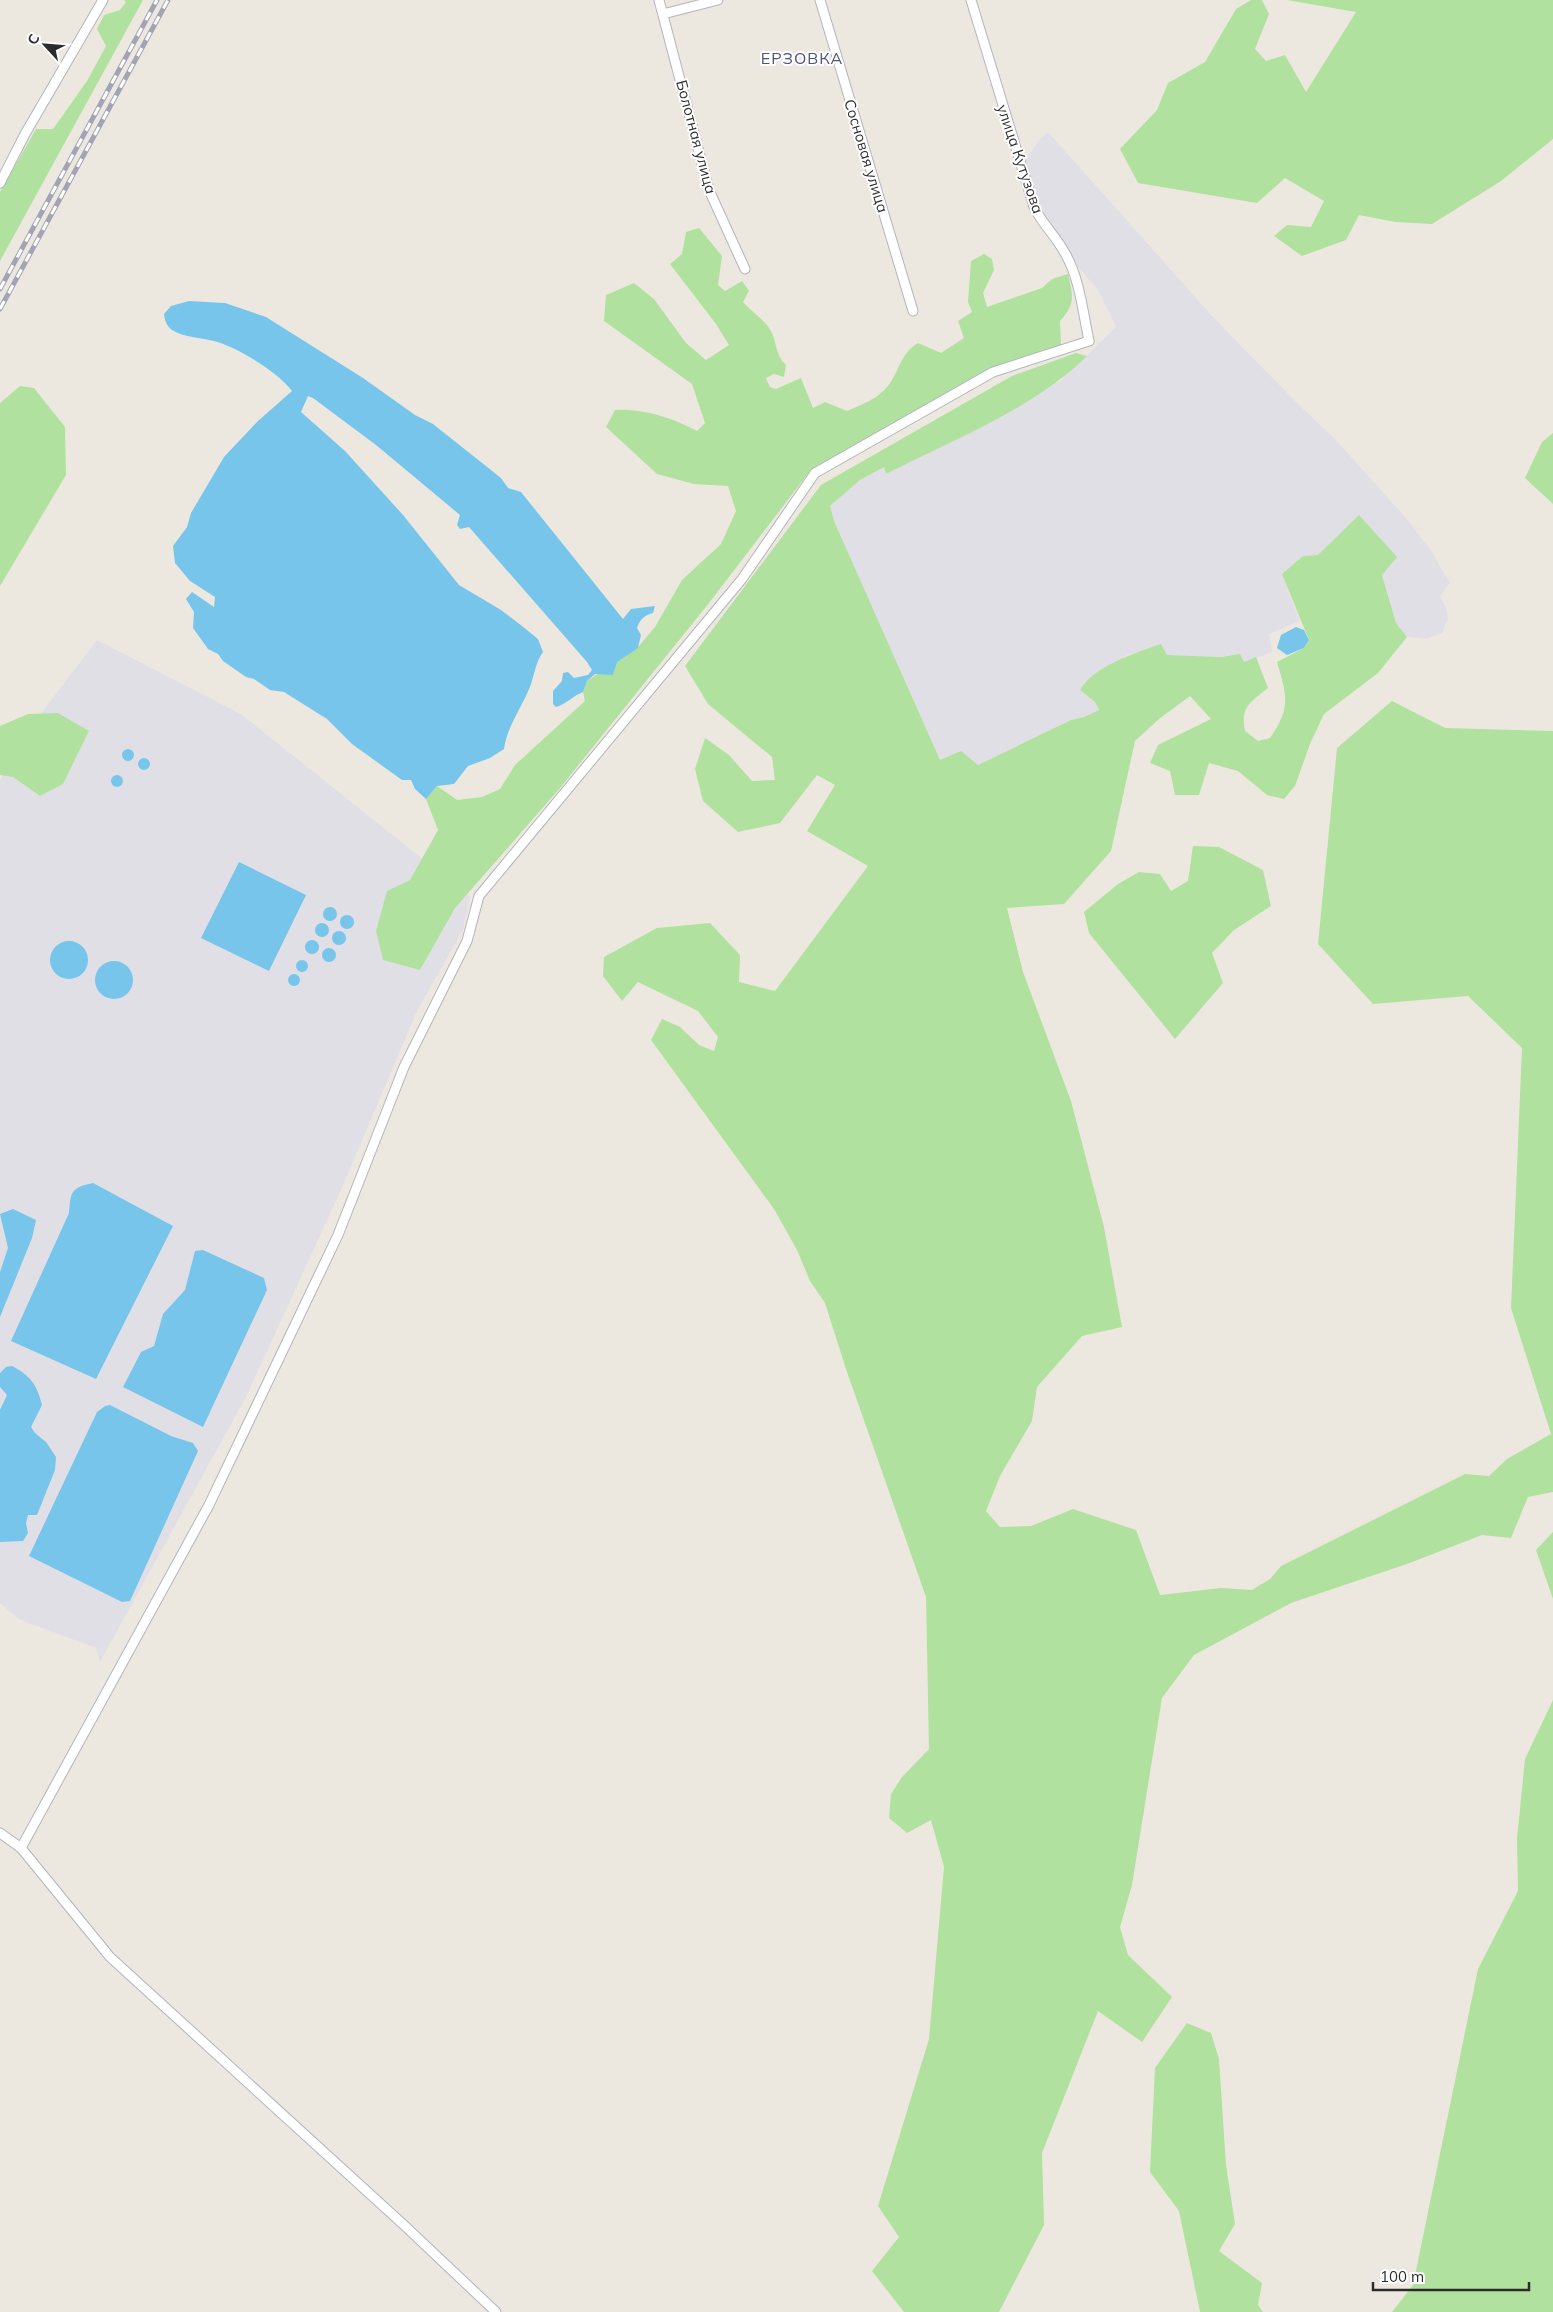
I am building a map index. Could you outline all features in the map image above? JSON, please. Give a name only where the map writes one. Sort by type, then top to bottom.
[{"type":"street","points":[[0,183],[25,134],[103,0]]},
{"type":"street","name":"Болотная улица","points":[[658,0],[709,190],[745,269]]},
{"type":"street","points":[[662,14],[718,0]]},
{"type":"street","name":"Сосновая улица","points":[[820,0],[913,311]]},
{"type":"street","name":"улица Кутузова","points":[[21,1848],[209,1505],[338,1235],[404,1067],[467,941],[479,896],[742,578],[815,473],[993,372],[1089,341],[1074,272],[1039,218],[1034,206],[971,0]]},
{"type":"street","points":[[0,1833],[21,1848],[110,1957],[406,2226],[496,2312]]},
{"type":"shaded area","points":[[1048,132],[1214,318],[1336,440],[1406,518],[1430,549],[1450,583],[1440,596],[1447,610],[1448,619],[1442,633],[1427,639],[1407,637],[1396,623],[1382,575],[1317,555],[1303,556],[1282,574],[1300,621],[1269,634],[1272,652],[1244,663],[1240,654],[1221,657],[1166,655],[1161,644],[1125,656],[1084,682],[1080,690],[1095,702],[1099,710],[1084,717],[1071,720],[978,765],[940,761],[834,521],[830,506],[860,480],[884,467],[886,474],[1004,414],[1060,381],[1116,327],[1098,290],[1080,269],[1044,217],[1024,163],[1039,140]]},
{"type":"shaded area","points":[[97,640],[241,714],[470,897],[463,930],[417,1011],[341,1190],[246,1397],[100,1662],[96,1648],[18,1619],[0,1603],[0,780],[39,716]]},
{"type":"green space","points":[[124,0],[143,0],[0,261],[0,192],[36,129],[53,129],[87,81],[106,46],[97,29],[104,15],[120,10],[126,2]]},
{"type":"green space","points":[[1251,0],[1262,0],[1269,14],[1255,49],[1266,61],[1285,55],[1306,92],[1356,12],[1287,0],[1553,0],[1553,139],[1501,181],[1432,224],[1395,222],[1359,215],[1346,240],[1302,256],[1274,236],[1287,225],[1311,227],[1324,201],[1285,178],[1257,203],[1138,183],[1120,149],[1157,110],[1168,83],[1205,62],[1236,9]]},
{"type":"green space","points":[[699,228],[722,256],[718,285],[725,291],[742,281],[749,291],[743,302],[766,324],[772,333],[778,354],[786,365],[784,377],[774,374],[766,378],[770,387],[776,389],[801,378],[813,408],[825,402],[847,411],[860,406],[878,395],[888,386],[905,355],[918,343],[941,353],[964,338],[958,321],[972,312],[968,302],[971,261],[984,254],[992,259],[994,270],[983,293],[987,307],[1042,288],[1052,279],[1068,274],[1072,299],[1069,309],[1060,321],[1061,345],[985,372],[810,471],[709,603],[560,788],[455,908],[420,970],[383,960],[376,931],[387,891],[410,880],[438,830],[426,799],[437,786],[457,800],[482,797],[500,789],[515,765],[585,701],[583,692],[587,681],[638,647],[655,627],[682,580],[721,544],[736,511],[728,486],[694,484],[657,474],[606,427],[615,410],[646,412],[678,422],[697,431],[705,423],[692,384],[604,321],[606,295],[634,283],[654,299],[686,343],[706,360],[729,345],[716,324],[670,264],[682,254],[686,232]]},
{"type":"green space","points":[[1076,353],[1087,356],[1043,392],[991,422],[886,474],[884,467],[860,480],[830,506],[834,521],[940,760],[961,751],[978,765],[1071,720],[1084,717],[1099,710],[1095,702],[1080,690],[1086,682],[1094,674],[1116,661],[1161,644],[1167,655],[1221,657],[1240,654],[1244,662],[1256,657],[1268,688],[1248,706],[1244,716],[1245,731],[1258,741],[1270,738],[1277,728],[1285,702],[1285,693],[1277,662],[1304,648],[1309,640],[1282,574],[1303,556],[1318,555],[1359,515],[1397,557],[1382,575],[1396,623],[1407,637],[1378,673],[1324,714],[1310,744],[1295,786],[1284,799],[1267,795],[1238,771],[1209,763],[1199,795],[1175,795],[1170,771],[1150,763],[1158,745],[1211,719],[1190,696],[1159,719],[1135,741],[1111,851],[1064,904],[1007,908],[1023,972],[1071,1101],[1104,1227],[1122,1327],[1082,1336],[1037,1387],[1032,1421],[1000,1476],[986,1511],[1000,1527],[1031,1526],[1073,1509],[1136,1530],[1160,1595],[1221,1588],[1252,1590],[1270,1579],[1281,1566],[1465,1474],[1489,1476],[1507,1459],[1551,1434],[1511,1308],[1522,1048],[1468,996],[1373,1004],[1318,944],[1337,748],[1392,701],[1445,728],[1553,731],[1553,1492],[1528,1497],[1511,1538],[1482,1535],[1407,1564],[1291,1603],[1194,1655],[1162,1698],[1132,1885],[1120,1927],[1128,1955],[1172,1997],[1142,2042],[1098,2011],[1042,2153],[1044,2225],[999,2312],[904,2312],[872,2271],[899,2237],[878,2206],[929,2039],[944,1867],[931,1820],[907,1833],[889,1818],[891,1794],[902,1777],[929,1749],[926,1597],[846,1369],[825,1303],[810,1281],[797,1250],[774,1209],[651,1040],[662,1019],[680,1027],[699,1045],[714,1051],[718,1037],[698,1011],[638,982],[622,1001],[603,976],[604,957],[657,928],[710,923],[740,955],[739,982],[775,991],[868,866],[807,831],[835,785],[817,775],[780,823],[738,832],[703,801],[695,769],[705,738],[729,755],[752,781],[775,780],[772,757],[708,704],[685,666],[821,485],[1012,376]]},
{"type":"green space","points":[[20,386],[34,388],[65,427],[66,475],[0,586],[0,403]]},
{"type":"green space","points":[[1553,433],[1553,504],[1525,478],[1542,442]]},
{"type":"green space","points":[[58,713],[89,731],[63,784],[40,796],[13,777],[0,775],[0,726],[28,714]]},
{"type":"green space","points":[[1193,846],[1219,847],[1263,870],[1271,906],[1234,930],[1212,953],[1223,983],[1175,1039],[1089,933],[1084,912],[1118,884],[1139,872],[1160,874],[1171,891],[1188,881]]},
{"type":"green space","points":[[1553,1532],[1553,1599],[1536,1550]]},
{"type":"green space","points":[[1553,1700],[1553,2312],[1392,2312],[1413,2285],[1478,1969],[1518,1891],[1517,1839],[1525,1759]]},
{"type":"green space","points":[[1187,2023],[1211,2033],[1219,2059],[1226,2165],[1235,2224],[1219,2251],[1262,2283],[1258,2305],[1263,2312],[1200,2312],[1179,2211],[1150,2172],[1155,2068]]},
{"type":"water","points":[[189,301],[225,303],[266,317],[363,378],[415,415],[433,424],[501,478],[508,488],[521,492],[623,619],[631,609],[655,606],[653,613],[643,618],[638,625],[637,628],[641,635],[638,648],[617,662],[613,675],[595,674],[587,681],[583,692],[556,707],[553,704],[553,691],[562,681],[563,673],[568,672],[574,678],[588,675],[592,670],[587,662],[469,527],[460,529],[457,525],[460,515],[376,445],[308,396],[301,412],[345,451],[403,515],[459,585],[501,610],[522,626],[538,639],[543,652],[537,663],[528,692],[508,732],[504,749],[490,758],[468,766],[454,784],[437,786],[426,799],[415,789],[411,780],[402,780],[352,744],[327,719],[284,692],[270,690],[254,679],[246,677],[223,661],[218,654],[208,649],[193,628],[194,612],[186,599],[192,592],[214,607],[215,597],[190,581],[175,563],[173,546],[187,527],[191,513],[224,457],[258,421],[292,391],[267,368],[234,349],[214,341],[187,336],[172,330],[166,323],[164,314],[171,306]]},
{"type":"water","points":[[1296,627],[1304,630],[1309,640],[1304,648],[1287,655],[1277,648],[1281,635]]},
{"type":"water","points":[[130,749],[133,750],[133,760],[126,761],[123,760],[122,753],[123,750]]},
{"type":"water","points":[[146,758],[149,759],[149,769],[142,770],[139,769],[138,762],[139,759]]},
{"type":"water","points":[[119,775],[122,776],[122,786],[115,787],[112,786],[111,779],[112,776]]},
{"type":"water","points":[[239,862],[306,895],[269,971],[201,938]]},
{"type":"water","points":[[330,907],[335,909],[337,914],[335,919],[330,921],[325,919],[323,914],[325,909]]},
{"type":"water","points":[[347,915],[352,917],[354,922],[352,927],[347,929],[342,927],[340,922],[342,917]]},
{"type":"water","points":[[322,923],[327,925],[329,930],[327,935],[322,937],[317,935],[315,930],[317,925]]},
{"type":"water","points":[[339,931],[344,933],[346,938],[344,943],[339,945],[334,943],[332,938],[334,933]]},
{"type":"water","points":[[312,940],[317,942],[319,947],[317,952],[312,954],[307,952],[305,947],[307,942]]},
{"type":"water","points":[[69,941],[83,946],[88,960],[83,974],[69,979],[55,974],[50,960],[55,946]]},
{"type":"water","points":[[329,948],[334,950],[336,955],[334,960],[329,962],[324,960],[322,955],[324,950]]},
{"type":"water","points":[[304,960],[307,961],[307,971],[300,972],[297,971],[296,964],[297,961]]},
{"type":"water","points":[[114,961],[128,966],[133,980],[128,994],[114,999],[100,994],[95,980],[100,966]]},
{"type":"water","points":[[296,974],[299,975],[299,985],[292,986],[289,985],[288,978],[289,975]]},
{"type":"water","points":[[93,1183],[173,1226],[96,1379],[11,1341],[69,1213],[73,1192],[80,1187]]},
{"type":"water","points":[[13,1209],[36,1220],[32,1238],[0,1317],[0,1272],[8,1248],[0,1214]]},
{"type":"water","points":[[203,1250],[264,1278],[267,1290],[203,1427],[123,1387],[141,1352],[154,1346],[163,1314],[185,1290],[195,1251]]},
{"type":"water","points":[[12,1366],[29,1377],[38,1392],[42,1405],[31,1427],[46,1442],[56,1457],[55,1470],[37,1515],[28,1515],[26,1523],[28,1533],[23,1541],[0,1542],[0,1410],[7,1395],[0,1387],[0,1373],[6,1367]]},
{"type":"water","points":[[110,1405],[171,1436],[193,1443],[198,1451],[130,1601],[122,1602],[29,1556],[97,1412]]},
{"type":"railway","points":[[0,289],[157,0]]},
{"type":"railway","points":[[0,309],[168,0]]},
{"type":"district","name":"ЕРЗОВКА","points":[[802,58]]}]
